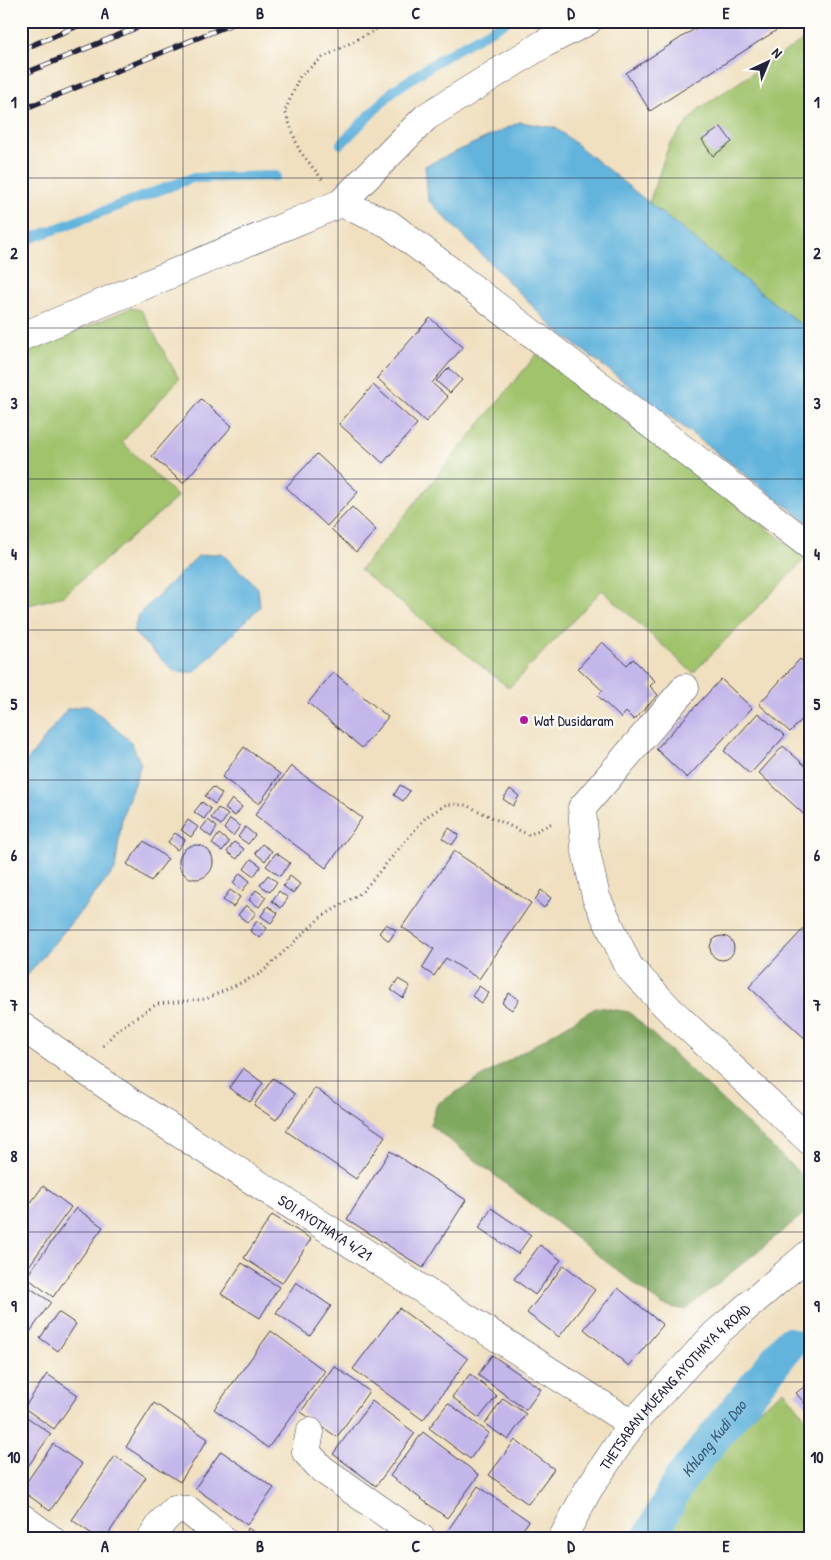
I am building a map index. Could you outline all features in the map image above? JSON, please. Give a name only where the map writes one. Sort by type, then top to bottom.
[{"type":"street","points":[[21,337],[341,203],[426,117],[544,43],[588,21]]},
{"type":"street","points":[[341,203],[389,224],[810,546]]},
{"type":"street","points":[[685,688],[582,808],[584,847],[596,897],[629,967],[670,1010],[810,1141]]},
{"type":"street","name":"SOI AYOTHAYA 4/21","points":[[21,1026],[132,1103],[632,1424]]},
{"type":"street","name":"THETSABAN MUEANG AYOTHAYA 4 ROAD","points":[[562,1539],[588,1490],[632,1424],[714,1336],[810,1253]]},
{"type":"street","points":[[310,1432],[306,1452],[322,1470],[422,1539]]},
{"type":"street","points":[[151,1539],[162,1521],[175,1509],[188,1510],[223,1539]]},
{"type":"street","points":[[21,1517],[51,1539]]},
{"type":"path","points":[[341,203],[299,150],[285,111],[300,76],[322,58],[392,21]]},
{"type":"path","points":[[83,1069],[117,1030],[157,1004],[206,999],[260,974],[320,918],[362,892],[426,817],[447,804],[466,805],[529,835],[582,808]]},
{"type":"green space","points":[[810,35],[810,332],[649,203],[669,145],[699,109]]},
{"type":"green space","points":[[131,308],[141,310],[179,379],[122,442],[178,497],[63,596],[21,607],[21,354]]},
{"type":"green space","points":[[537,354],[806,558],[693,673],[602,590],[509,688],[360,570]]},
{"type":"green space","points":[[597,1007],[629,1012],[810,1183],[810,1204],[806,1212],[685,1310],[662,1305],[430,1125],[437,1104]]},
{"type":"green space","points":[[784,1390],[810,1424],[810,1539],[667,1539],[693,1487],[757,1411]]},
{"type":"water","points":[[520,122],[556,128],[810,332],[810,524],[554,328],[428,200],[425,166]]},
{"type":"water","points":[[221,553],[258,588],[260,607],[195,672],[175,672],[133,632],[139,614],[198,556]]},
{"type":"water","points":[[88,705],[131,742],[141,764],[122,817],[115,870],[21,983],[21,769],[67,709]]},
{"type":"building","points":[[707,21],[791,21],[650,111],[626,73]]},
{"type":"building","points":[[721,127],[732,142],[713,156],[702,140]]},
{"type":"building","points":[[430,318],[463,347],[432,383],[448,397],[426,422],[377,378]]},
{"type":"building","points":[[449,368],[462,380],[450,393],[436,381]]},
{"type":"building","points":[[373,385],[417,424],[383,463],[339,424]]},
{"type":"building","points":[[201,399],[232,426],[183,483],[152,456]]},
{"type":"building","points":[[317,454],[358,492],[327,526],[286,487]]},
{"type":"building","points":[[352,507],[376,530],[356,552],[331,529]]},
{"type":"building","points":[[602,642],[627,665],[633,659],[655,681],[650,686],[658,695],[634,720],[626,712],[621,718],[598,696],[603,691],[578,668]]},
{"type":"building","points":[[800,659],[810,668],[810,711],[790,732],[759,704]]},
{"type":"building","points":[[333,672],[388,717],[362,748],[308,703]]},
{"type":"building","points":[[721,679],[752,708],[687,778],[656,749]]},
{"type":"building","points":[[758,713],[785,736],[750,774],[724,751]]},
{"type":"building","points":[[783,746],[810,770],[810,820],[759,773]]},
{"type":"building","points":[[244,747],[280,774],[259,804],[222,777]]},
{"type":"building","points":[[291,766],[362,818],[326,868],[255,815]]},
{"type":"building","points":[[400,785],[410,791],[403,801],[394,795]]},
{"type":"building","points":[[213,787],[222,794],[215,804],[205,796]]},
{"type":"building","points":[[510,789],[519,796],[513,806],[503,799]]},
{"type":"building","points":[[232,799],[242,807],[235,816],[225,809]]},
{"type":"building","points":[[202,802],[211,809],[204,819],[194,812]]},
{"type":"building","points":[[218,808],[228,815],[221,825],[211,818]]},
{"type":"building","points":[[230,819],[240,826],[233,836],[224,829]]},
{"type":"building","points":[[188,820],[198,827],[191,837],[181,830]]},
{"type":"building","points":[[208,820],[217,827],[211,837],[201,829]]},
{"type":"building","points":[[245,827],[255,835],[248,844],[238,837]]},
{"type":"building","points":[[449,828],[459,835],[452,845],[442,838]]},
{"type":"building","points":[[175,833],[185,840],[177,850],[168,842]]},
{"type":"building","points":[[219,834],[229,842],[222,851],[212,844]]},
{"type":"building","points":[[144,841],[168,859],[151,881],[127,864]]},
{"type":"building","points":[[234,842],[244,849],[237,859],[227,852]]},
{"type":"building","points":[[262,844],[272,851],[265,861],[255,853]]},
{"type":"building","points":[[196,845],[203,846],[208,850],[212,855],[212,869],[208,874],[203,878],[196,879],[189,878],[184,874],[180,869],[179,862],[180,855],[184,850],[189,846]]},
{"type":"building","points":[[454,851],[531,903],[479,979],[446,958],[434,976],[422,968],[434,949],[402,927]]},
{"type":"building","points":[[276,853],[290,863],[280,876],[266,866]]},
{"type":"building","points":[[251,859],[261,866],[254,876],[244,869]]},
{"type":"building","points":[[240,873],[250,881],[242,891],[233,883]]},
{"type":"building","points":[[268,875],[277,882],[270,892],[260,885]]},
{"type":"building","points":[[290,876],[300,884],[293,893],[283,886]]},
{"type":"building","points":[[230,890],[240,897],[233,907],[223,900]]},
{"type":"building","points":[[256,890],[266,897],[259,907],[249,900]]},
{"type":"building","points":[[541,890],[551,898],[544,908],[535,900]]},
{"type":"building","points":[[279,891],[288,898],[281,908],[272,901]]},
{"type":"building","points":[[246,905],[256,913],[248,923],[238,915]]},
{"type":"building","points":[[268,906],[278,913],[271,923],[261,916]]},
{"type":"building","points":[[257,921],[267,928],[260,938],[250,931]]},
{"type":"building","points":[[810,922],[810,1043],[749,987]]},
{"type":"building","points":[[386,924],[396,930],[389,941],[379,933]]},
{"type":"building","points":[[722,936],[727,937],[733,943],[733,953],[727,959],[722,960],[717,959],[711,953],[710,948],[711,943],[717,937]]},
{"type":"building","points":[[398,979],[410,986],[403,998],[391,990]]},
{"type":"building","points":[[479,986],[489,993],[482,1003],[472,996]]},
{"type":"building","points":[[509,993],[519,1000],[512,1010],[502,1003]]},
{"type":"building","points":[[243,1068],[263,1083],[250,1102],[229,1088]]},
{"type":"building","points":[[273,1078],[295,1094],[276,1120],[254,1105]]},
{"type":"building","points":[[315,1088],[385,1136],[356,1179],[286,1131]]},
{"type":"building","points":[[390,1151],[466,1200],[423,1268],[347,1219]]},
{"type":"building","points":[[43,1186],[71,1207],[21,1277],[21,1216]]},
{"type":"building","points":[[76,1208],[103,1227],[53,1297],[26,1277]]},
{"type":"building","points":[[491,1208],[531,1235],[518,1254],[479,1228]]},
{"type":"building","points":[[272,1215],[311,1239],[282,1283],[244,1258]]},
{"type":"building","points":[[540,1245],[561,1260],[535,1295],[514,1279]]},
{"type":"building","points":[[242,1263],[279,1287],[260,1318],[221,1294]]},
{"type":"building","points":[[564,1265],[595,1290],[559,1337],[527,1313]]},
{"type":"building","points":[[21,1282],[51,1302],[30,1332],[21,1325]]},
{"type":"building","points":[[296,1282],[331,1306],[310,1336],[276,1313]]},
{"type":"building","points":[[618,1288],[663,1325],[629,1366],[584,1329]]},
{"type":"building","points":[[399,1308],[468,1359],[423,1420],[353,1369]]},
{"type":"building","points":[[58,1312],[76,1324],[58,1351],[40,1338]]},
{"type":"building","points":[[271,1331],[325,1371],[268,1448],[214,1409]]},
{"type":"building","points":[[492,1355],[541,1389],[526,1410],[478,1375]]},
{"type":"building","points":[[334,1366],[369,1391],[337,1437],[301,1412]]},
{"type":"building","points":[[47,1374],[78,1395],[54,1429],[24,1408]]},
{"type":"building","points":[[470,1374],[497,1396],[479,1418],[452,1397]]},
{"type":"building","points":[[810,1382],[810,1410],[796,1393]]},
{"type":"building","points":[[503,1398],[526,1414],[508,1440],[485,1424]]},
{"type":"building","points":[[372,1401],[415,1433],[376,1486],[333,1454]]},
{"type":"building","points":[[154,1403],[208,1439],[180,1482],[126,1447]]},
{"type":"building","points":[[448,1403],[489,1433],[470,1459],[429,1428]]},
{"type":"building","points":[[21,1413],[51,1434],[21,1476]]},
{"type":"building","points":[[423,1432],[479,1475],[447,1518],[390,1476]]},
{"type":"building","points":[[515,1440],[554,1469],[528,1504],[489,1475]]},
{"type":"building","points":[[53,1444],[82,1464],[50,1511],[21,1490]]},
{"type":"building","points":[[221,1451],[274,1488],[247,1525],[195,1488]]},
{"type":"building","points":[[115,1456],[146,1477],[105,1539],[99,1539],[72,1520]]},
{"type":"building","points":[[478,1486],[529,1521],[516,1539],[442,1539]]},
{"type":"building","points":[[248,1528],[263,1539],[241,1539]]},
{"type":"building","points":[[350,1533],[357,1539],[346,1539]]},
{"type":"waterway","points":[[341,144],[393,91],[442,58],[507,21]]},
{"type":"waterway","points":[[21,242],[192,178],[276,176]]},
{"type":"waterway","name":"Khlong Kudi Dao","points":[[649,1539],[680,1480],[789,1344]]},
{"type":"railway","points":[[21,50],[89,21]]},
{"type":"railway","points":[[21,75],[153,21]]},
{"type":"railway","points":[[21,110],[239,21]]},
{"type":"place","name":"Wat Dusidaram","points":[[524,720]]}]
